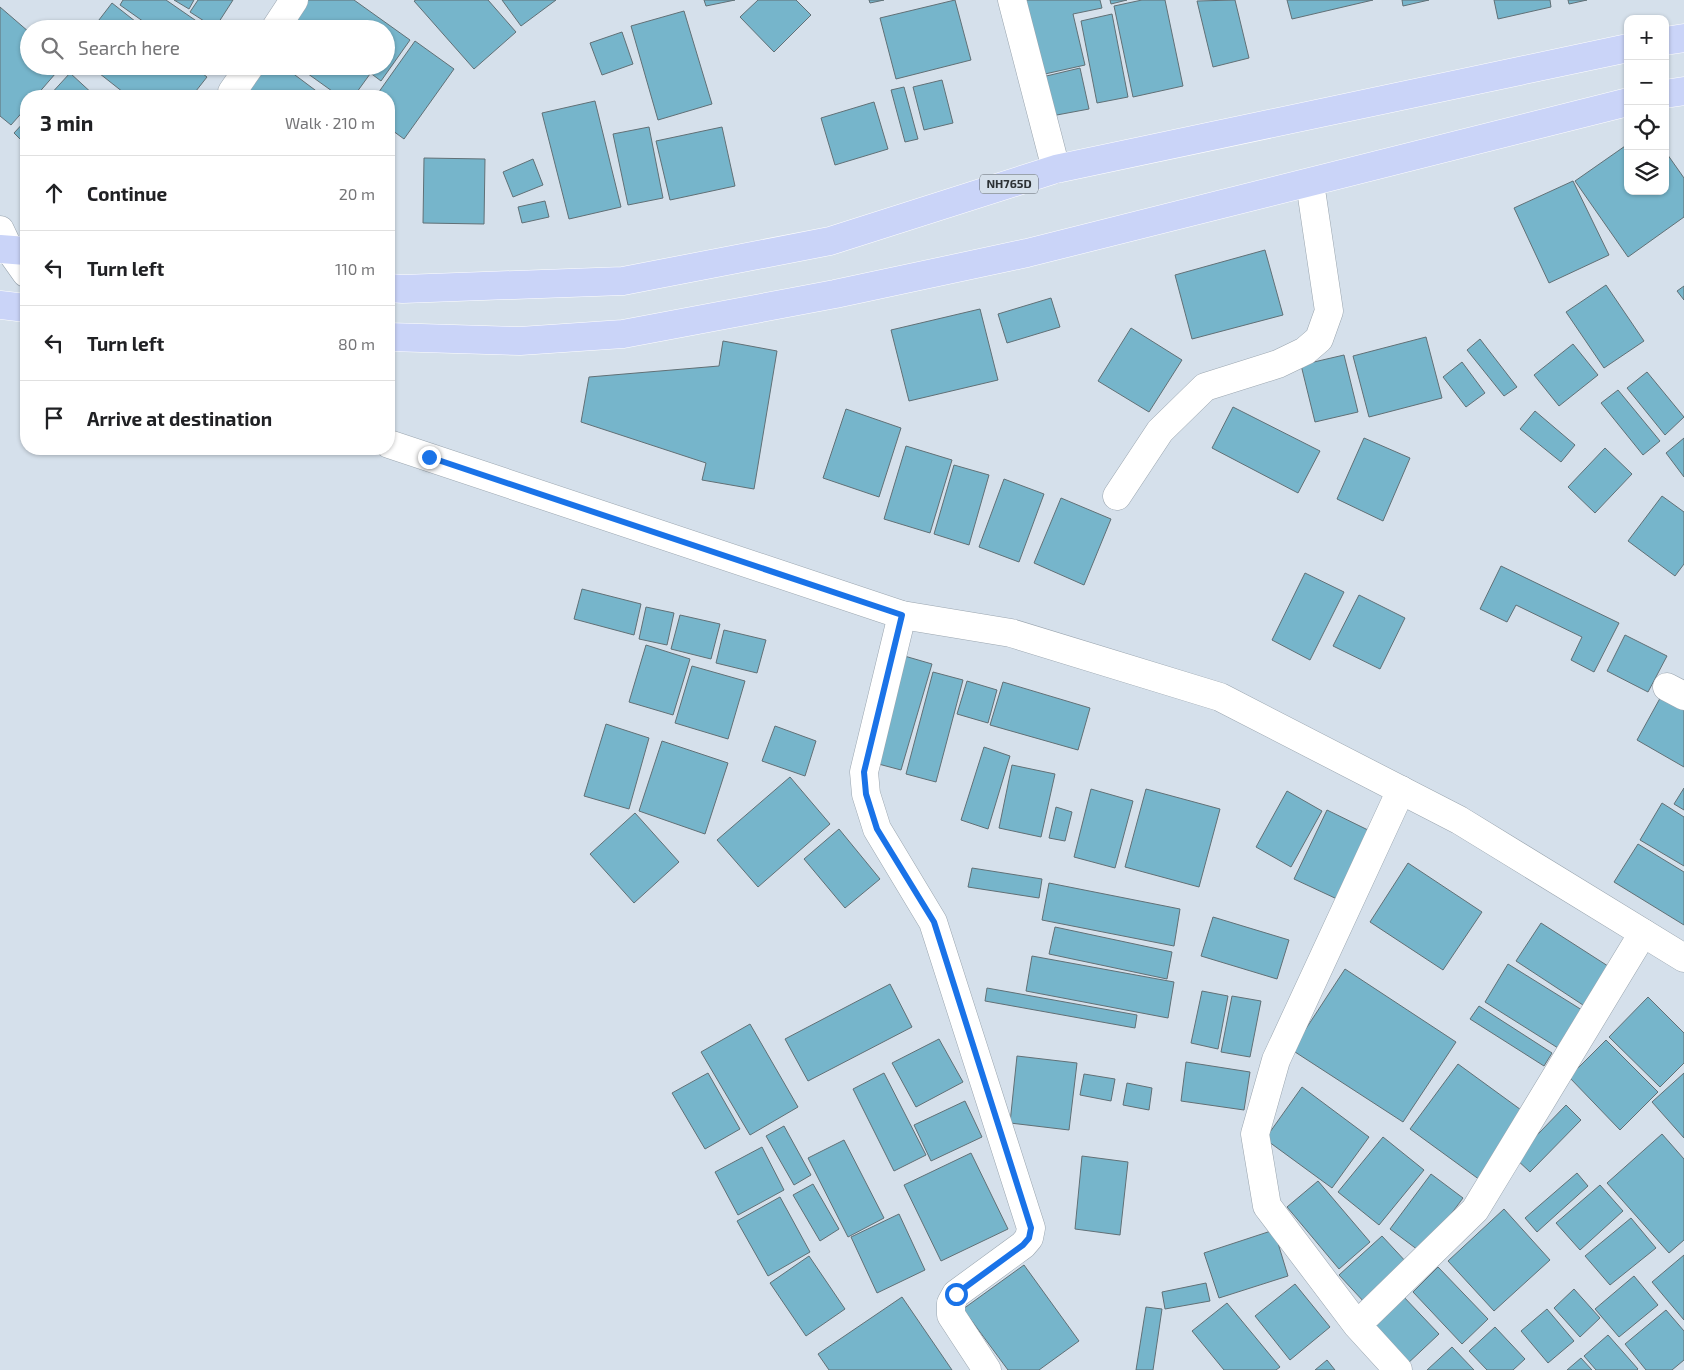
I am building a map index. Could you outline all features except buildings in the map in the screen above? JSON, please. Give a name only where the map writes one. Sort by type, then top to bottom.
[{"type":"highway","points":[[1669,40],[1684,38]]},
{"type":"highway","name":"NH765D","points":[[395,289],[623,281],[830,241],[1056,169],[1624,49]]},
{"type":"highway","points":[[1669,93],[1684,90]]},
{"type":"highway","points":[[395,336],[520,342],[623,334],[834,294],[1027,253],[1624,103]]},
{"type":"highway","points":[[0,305],[20,307]]},
{"type":"street","points":[[281,20],[294,0]]},
{"type":"street","points":[[1012,0],[1056,169]]},
{"type":"street","points":[[233,90],[244,75]]},
{"type":"street","points":[[1117,496],[1160,432],[1205,387],[1278,364],[1304,351],[1319,339],[1329,311],[1310,182]]},
{"type":"street","points":[[9,245],[20,263]]},
{"type":"street","points":[[395,446],[902,615],[1011,633],[1220,697],[1459,820],[1684,958]]},
{"type":"street","points":[[902,615],[864,772],[866,794],[877,829],[934,922],[1031,1228],[1029,1238],[1023,1245],[956,1294],[951,1303],[951,1314],[987,1370]]},
{"type":"street","points":[[1398,1370],[1357,1325],[1267,1206],[1254,1134],[1276,1060],[1401,790]]},
{"type":"street","points":[[1357,1325],[1475,1210],[1642,933]]},
{"type":"route","points":[[429,457],[902,615],[864,772],[866,794],[877,829],[934,922],[1031,1228],[1029,1238],[1023,1245],[956,1294]]}]
